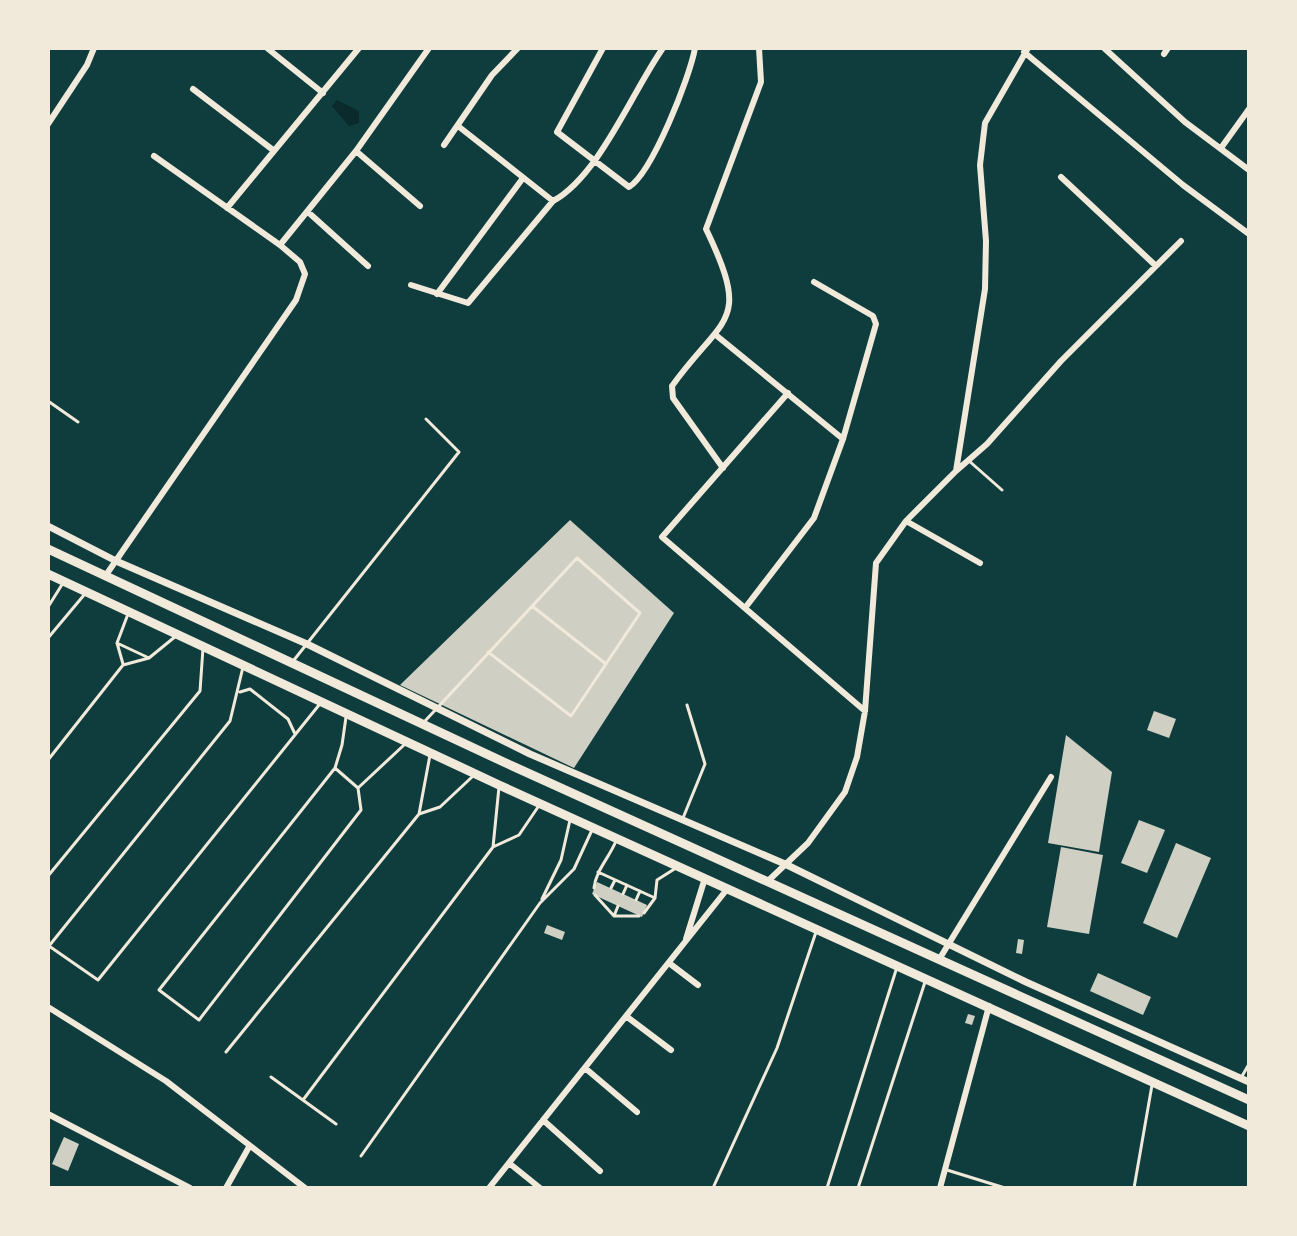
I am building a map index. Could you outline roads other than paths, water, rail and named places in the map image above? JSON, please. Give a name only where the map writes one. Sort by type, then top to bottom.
[{"type":"main road","points":[[48,549],[1249,1100]]},
{"type":"main road","points":[[48,574],[540,804],[927,977],[1249,1126]]},
{"type":"street","points":[[48,124],[87,65],[94,48]]},
{"type":"street","points":[[267,48],[323,93]]},
{"type":"street","points":[[227,208],[359,48]]},
{"type":"street","points":[[280,245],[356,151],[429,48]]},
{"type":"street","points":[[444,145],[492,75],[518,48]]},
{"type":"street","points":[[603,48],[557,132],[629,187],[649,161],[675,107],[695,48]]},
{"type":"street","points":[[411,285],[466,304],[553,201],[564,195],[593,161],[663,48]]},
{"type":"street","points":[[723,468],[673,398],[672,386],[717,336],[732,301],[723,264],[706,229],[761,82],[759,48]]},
{"type":"street","points":[[1104,48],[1185,122],[1249,170]]},
{"type":"street","points":[[956,471],[985,289],[986,241],[980,165],[985,123],[1026,50],[1183,185],[1249,234]]},
{"type":"street","points":[[193,89],[273,150]]},
{"type":"street","points":[[1221,148],[1249,109]]},
{"type":"street","points":[[458,126],[553,201]]},
{"type":"street","points":[[356,151],[420,206]]},
{"type":"street","points":[[106,575],[296,300],[305,274],[300,262],[280,245],[154,156]]},
{"type":"street","points":[[1061,177],[1156,266]]},
{"type":"street","points":[[437,294],[523,178]]},
{"type":"street","points":[[308,212],[368,266]]},
{"type":"street","points":[[769,880],[808,843],[845,792],[857,757],[865,711],[876,563],[906,521],[1181,241]]},
{"type":"street","points":[[745,608],[814,518],[843,439],[876,324],[873,316],[814,282]]},
{"type":"street","points":[[717,336],[843,439]]},
{"type":"street","points":[[788,393],[662,537],[865,711]]},
{"type":"street","points":[[906,521],[980,563]]},
{"type":"street","points":[[48,526],[116,561],[307,644],[681,822],[785,864],[1249,1082]]},
{"type":"street","points":[[940,958],[1051,777]]},
{"type":"street","points":[[684,944],[705,878]]},
{"type":"street","points":[[489,1188],[728,888]]},
{"type":"street","points":[[669,963],[698,985]]},
{"type":"street","points":[[940,1188],[989,1006]]},
{"type":"street","points":[[48,1007],[166,1081],[305,1188]]},
{"type":"street","points":[[626,1016],[671,1050]]},
{"type":"street","points":[[585,1068],[637,1112]]},
{"type":"street","points":[[48,1114],[190,1188]]},
{"type":"street","points":[[543,1120],[600,1171]]},
{"type":"street","points":[[226,1188],[249,1147]]},
{"type":"street","points":[[509,1163],[540,1188]]},
{"type":"lane","points":[[48,401],[78,422]]},
{"type":"lane","points":[[293,661],[459,452],[426,419]]},
{"type":"lane","points":[[968,460],[1002,490]]},
{"type":"lane","points":[[422,723],[488,652],[577,558],[640,613],[571,716],[488,652]]},
{"type":"lane","points":[[48,607],[64,581]]},
{"type":"lane","points":[[48,638],[87,591]]},
{"type":"lane","points":[[532,606],[606,664]]},
{"type":"lane","points":[[123,665],[117,643],[130,611]]},
{"type":"lane","points":[[48,760],[123,665],[149,658],[179,633]]},
{"type":"lane","points":[[117,643],[149,658]]},
{"type":"lane","points":[[48,876],[200,691],[203,644]]},
{"type":"lane","points":[[244,663],[239,694],[230,721],[49,946],[98,980],[322,701]]},
{"type":"lane","points":[[239,694],[250,689],[288,719],[295,734]]},
{"type":"lane","points":[[681,822],[705,764],[687,705]]},
{"type":"lane","points":[[335,768],[358,788],[361,810],[199,1020],[159,990],[335,768],[346,713]]},
{"type":"lane","points":[[358,788],[407,742]]},
{"type":"lane","points":[[226,1052],[419,814],[430,753]]},
{"type":"lane","points":[[419,814],[440,807],[475,774]]},
{"type":"lane","points":[[493,847],[499,785]]},
{"type":"lane","points":[[303,1100],[493,847],[519,835],[540,804]]},
{"type":"lane","points":[[361,1156],[540,903],[561,860],[571,817]]},
{"type":"lane","points":[[540,903],[574,869],[593,827]]},
{"type":"lane","points":[[594,888],[598,872],[608,861],[617,837]]},
{"type":"lane","points":[[595,895],[602,907],[614,916],[629,918],[642,914],[655,898],[657,880],[679,865]]},
{"type":"lane","points":[[598,872],[655,898]]},
{"type":"lane","points":[[611,888],[615,880]]},
{"type":"lane","points":[[623,894],[627,885]]},
{"type":"lane","points":[[636,900],[640,891]]},
{"type":"lane","points":[[602,907],[605,900]]},
{"type":"lane","points":[[614,916],[618,906]]},
{"type":"lane","points":[[629,918],[631,912]]},
{"type":"lane","points":[[713,1188],[777,1048],[817,928]]},
{"type":"lane","points":[[827,1188],[898,964]]},
{"type":"lane","points":[[858,1188],[927,977]]},
{"type":"lane","points":[[1241,1078],[1249,1064]]},
{"type":"lane","points":[[271,1077],[336,1124]]},
{"type":"lane","points":[[1134,1188],[1152,1081]]},
{"type":"lane","points":[[946,1169],[1005,1188]]},
{"type":"water","points":[[337,100],[359,111],[359,123],[349,126],[332,106]]}]
